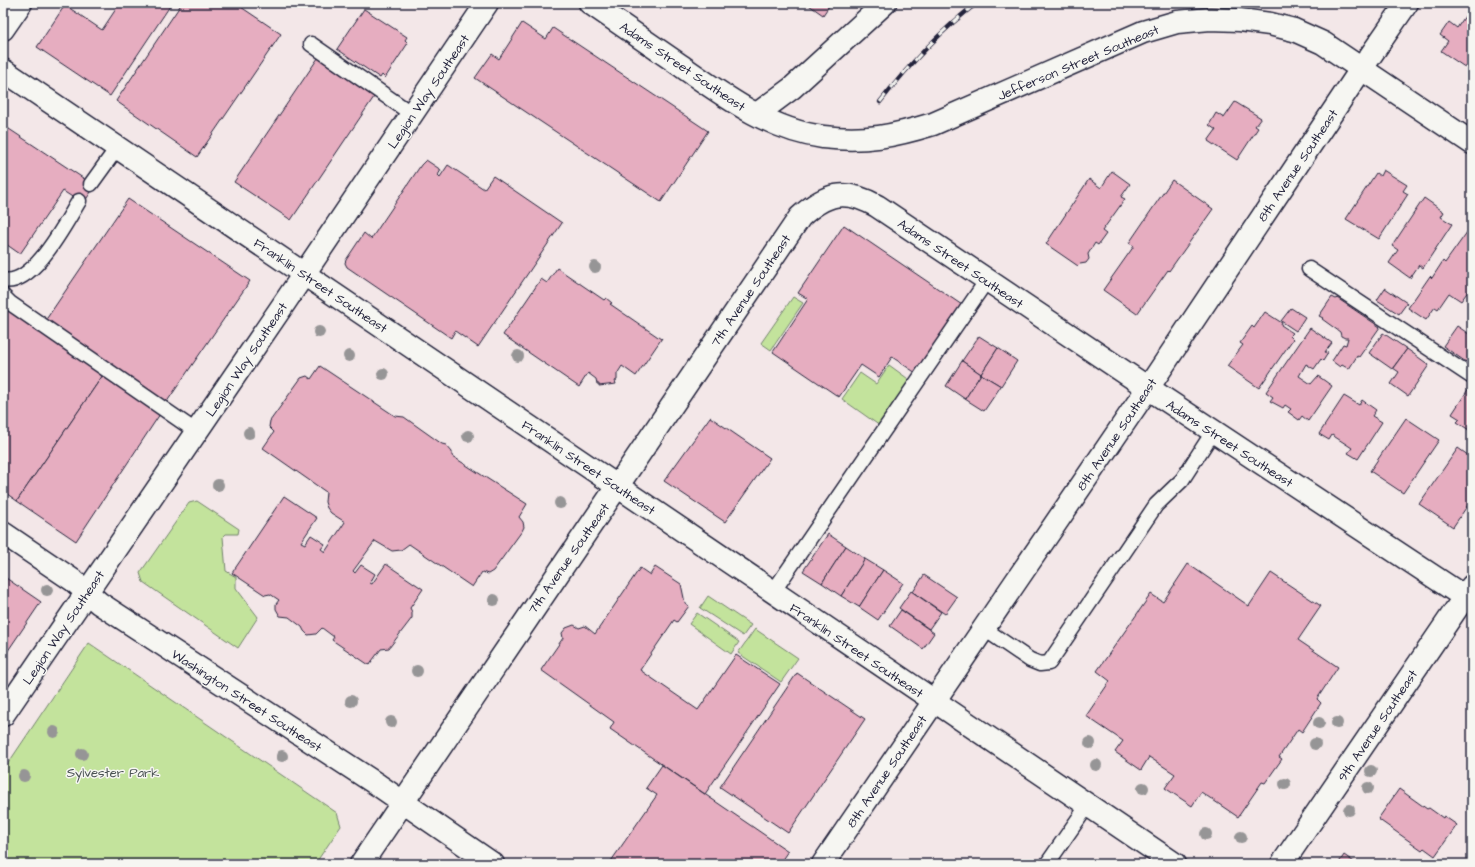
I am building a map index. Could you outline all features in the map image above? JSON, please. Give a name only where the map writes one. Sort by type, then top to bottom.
[{"type":"street","points":[[3,29],[21,3]]},
{"type":"street","name":"Legion Way Southeast","points":[[3,715],[197,432],[487,3]]},
{"type":"street","name":"Adams Street Southeast","points":[[590,3],[726,97],[757,114]]},
{"type":"street","points":[[757,114],[792,88],[885,3]]},
{"type":"street","name":"8th Avenue Southeast","points":[[823,864],[1148,388],[1407,3]]},
{"type":"street","name":"Jefferson Street Southeast","points":[[757,114],[789,129],[822,137],[869,139],[898,134],[933,124],[1143,32],[1176,22],[1210,19],[1240,20],[1270,24],[1294,30],[1324,43],[1472,143]]},
{"type":"street","name":"Franklin Street Southeast","points":[[3,70],[1175,864]]},
{"type":"street","name":"Adams Street Southeast","points":[[823,199],[852,195],[865,200],[1213,432],[1470,595]]},
{"type":"street","name":"7th Avenue Southeast","points":[[361,864],[404,802],[507,646],[618,486],[800,217],[814,204],[823,199]]},
{"type":"street","name":"Washington Street Southeast","points":[[3,533],[74,581],[99,603],[404,802],[493,864]]},
{"type":"street","name":"9th Avenue Southeast","points":[[1282,864],[1470,595]]},
{"type":"lane","points":[[311,44],[412,114]]},
{"type":"lane","points":[[91,184],[117,148]]},
{"type":"lane","points":[[3,280],[8,281],[22,277],[36,265],[52,244],[79,201]]},
{"type":"lane","points":[[1310,269],[1472,377]]},
{"type":"lane","points":[[772,592],[987,280]]},
{"type":"lane","points":[[3,296],[10,303],[197,432]]},
{"type":"lane","points":[[983,628],[1030,660],[1040,664],[1049,663],[1156,505],[1182,480],[1213,432]]},
{"type":"lane","points":[[1047,864],[1088,805]]},
{"type":"green space","points":[[793,297],[803,303],[771,350],[761,343]]},
{"type":"green space","points":[[889,365],[911,381],[880,426],[842,399],[860,373],[876,384]]},
{"type":"green space","points":[[197,501],[239,529],[238,534],[226,534],[223,537],[226,571],[236,577],[236,588],[258,617],[238,648],[143,582],[140,573],[189,503]]},
{"type":"green space","points":[[708,596],[751,625],[743,636],[700,608]]},
{"type":"green space","points":[[697,613],[739,642],[731,654],[689,624]]},
{"type":"green space","points":[[755,629],[798,658],[781,682],[738,653]]},
{"type":"green space","name":"Sylvester Park","points":[[89,643],[337,813],[341,826],[315,864],[3,864],[3,771]]},
{"type":"building","points":[[120,3],[172,3],[110,96],[37,47],[65,5],[102,30]]},
{"type":"building","points":[[182,3],[235,3],[281,34],[197,157],[116,101]]},
{"type":"building","points":[[806,3],[831,3],[823,15]]},
{"type":"building","points":[[1472,6],[1472,72],[1441,51],[1448,41],[1440,35],[1449,22],[1457,28]]},
{"type":"building","points":[[364,9],[407,37],[405,40],[408,43],[385,78],[382,75],[380,78],[337,49]]},
{"type":"building","points":[[522,23],[546,39],[553,28],[708,131],[661,202],[475,78],[492,54],[499,59]]},
{"type":"building","points":[[318,58],[374,97],[291,220],[234,182]]},
{"type":"building","points":[[1235,102],[1261,118],[1255,126],[1258,128],[1237,160],[1208,141],[1216,130],[1209,125],[1216,113],[1224,118]]},
{"type":"building","points":[[3,125],[95,186],[83,204],[63,191],[20,254],[3,242]]},
{"type":"building","points":[[426,160],[441,170],[438,175],[440,177],[448,165],[484,189],[493,176],[562,223],[478,347],[455,331],[451,338],[347,267],[345,263],[364,233],[371,239],[421,165]]},
{"type":"building","points":[[1383,170],[1407,185],[1403,191],[1408,194],[1379,239],[1346,219],[1376,173],[1380,176]]},
{"type":"building","points":[[1112,171],[1130,184],[1121,197],[1125,199],[1102,231],[1106,234],[1098,245],[1095,243],[1088,254],[1089,259],[1086,263],[1078,266],[1046,244],[1089,179],[1101,188]]},
{"type":"building","points":[[1172,180],[1213,209],[1137,314],[1103,290],[1134,246],[1129,243]]},
{"type":"building","points":[[1424,198],[1444,212],[1441,217],[1452,224],[1423,268],[1419,265],[1410,278],[1389,263],[1398,250],[1392,246]]},
{"type":"building","points":[[128,199],[250,281],[166,403],[45,321]]},
{"type":"building","points":[[844,225],[965,307],[919,375],[892,357],[879,377],[861,365],[839,397],[773,352],[808,299],[798,293]]},
{"type":"building","points":[[1470,228],[1472,230],[1472,286],[1461,301],[1449,293],[1438,309],[1435,307],[1426,320],[1408,308],[1430,276],[1432,278],[1443,261],[1445,263]]},
{"type":"building","points":[[557,268],[604,300],[606,298],[612,303],[610,304],[661,339],[662,338],[636,376],[622,366],[617,374],[617,380],[615,381],[616,384],[599,386],[596,379],[588,373],[579,387],[503,335],[541,279],[547,283]]},
{"type":"building","points":[[1385,288],[1407,303],[1399,314],[1377,300]]},
{"type":"building","points":[[1332,297],[1337,298],[1380,327],[1359,357],[1357,356],[1349,369],[1342,365],[1340,367],[1332,361],[1343,344],[1346,345],[1348,338],[1341,336],[1340,332],[1319,316]]},
{"type":"building","points":[[3,306],[103,375],[17,501],[3,491]]},
{"type":"building","points":[[1291,308],[1305,317],[1296,331],[1281,321]]},
{"type":"building","points":[[1265,312],[1282,323],[1281,325],[1293,333],[1290,336],[1293,339],[1259,388],[1227,366],[1243,345],[1240,343],[1252,326],[1254,328]]},
{"type":"building","points":[[1457,326],[1472,336],[1472,357],[1470,356],[1466,362],[1443,346]]},
{"type":"building","points":[[1310,328],[1332,343],[1325,352],[1328,353],[1323,361],[1321,359],[1314,369],[1306,364],[1299,376],[1311,384],[1318,376],[1332,386],[1308,421],[1302,416],[1299,420],[1288,412],[1291,409],[1285,405],[1283,408],[1270,401],[1273,397],[1266,392]]},
{"type":"building","points":[[1383,333],[1407,349],[1392,369],[1369,353]]},
{"type":"building","points":[[979,336],[998,348],[981,374],[962,361]]},
{"type":"building","points":[[998,348],[1017,361],[1001,386],[981,374]]},
{"type":"building","points":[[1407,349],[1429,365],[1408,396],[1391,384],[1399,372],[1393,368]]},
{"type":"building","points":[[962,361],[981,374],[965,399],[946,386]]},
{"type":"building","points":[[320,366],[395,416],[404,417],[442,444],[446,445],[452,452],[452,456],[527,504],[519,517],[523,522],[524,527],[522,531],[493,571],[488,574],[482,572],[472,587],[409,544],[401,550],[392,551],[375,541],[353,571],[355,573],[361,565],[375,574],[370,583],[372,584],[386,564],[423,589],[410,608],[412,618],[389,648],[381,649],[369,665],[332,640],[334,637],[322,628],[316,634],[308,635],[302,627],[289,617],[280,616],[276,609],[276,604],[279,600],[270,594],[265,595],[232,573],[284,496],[317,518],[301,542],[305,544],[311,535],[325,544],[321,549],[325,552],[345,522],[331,513],[327,508],[325,502],[326,492],[263,448],[274,432],[269,427],[270,421],[301,378],[307,376],[311,379]]},
{"type":"building","points":[[981,374],[1001,386],[984,411],[965,399]]},
{"type":"building","points":[[103,375],[160,414],[76,541],[17,501]]},
{"type":"building","points":[[1469,388],[1472,390],[1472,432],[1457,422],[1460,419],[1452,414]]},
{"type":"building","points":[[1344,396],[1359,405],[1362,400],[1376,410],[1372,416],[1382,422],[1358,459],[1348,453],[1352,448],[1332,435],[1329,440],[1319,434]]},
{"type":"building","points":[[710,417],[770,458],[725,522],[664,481]]},
{"type":"building","points":[[1406,418],[1439,440],[1403,493],[1370,471]]},
{"type":"building","points":[[1458,448],[1472,458],[1472,499],[1453,527],[1419,504]]},
{"type":"building","points":[[828,534],[846,546],[822,583],[803,571]]},
{"type":"building","points":[[846,546],[865,559],[841,596],[822,583]]},
{"type":"building","points":[[865,559],[883,570],[859,607],[841,596]]},
{"type":"building","points":[[1188,564],[1249,606],[1271,573],[1321,606],[1298,640],[1338,667],[1317,699],[1321,703],[1302,732],[1298,729],[1279,757],[1282,759],[1265,783],[1262,782],[1238,817],[1201,792],[1192,806],[1165,788],[1175,774],[1149,757],[1141,770],[1115,752],[1123,741],[1086,716],[1110,681],[1097,671],[1151,594],[1163,602]]},
{"type":"building","points":[[655,567],[681,584],[685,603],[689,606],[677,622],[674,620],[640,670],[698,710],[736,655],[780,684],[705,794],[610,729],[614,722],[541,670],[563,638],[562,633],[566,628],[574,625],[579,628],[585,626],[595,634],[640,568],[650,575]]},
{"type":"building","points":[[883,570],[903,583],[878,620],[859,607]]},
{"type":"building","points":[[924,575],[957,597],[945,614],[913,592]]},
{"type":"building","points":[[3,576],[41,602],[3,658]]},
{"type":"building","points":[[911,591],[941,612],[929,629],[899,608]]},
{"type":"building","points":[[901,610],[934,633],[923,649],[890,626]]},
{"type":"building","points":[[797,673],[865,719],[788,833],[720,787]]},
{"type":"building","points":[[662,765],[788,851],[779,864],[609,864],[657,795],[646,788]]},
{"type":"building","points":[[1399,789],[1427,809],[1429,808],[1443,818],[1444,816],[1457,825],[1435,856],[1424,848],[1422,850],[1378,819]]},
{"type":"building","points":[[1344,855],[1357,864],[1338,864]]},
{"type":"railway","points":[[880,102],[902,75],[937,37],[977,3]]}]
